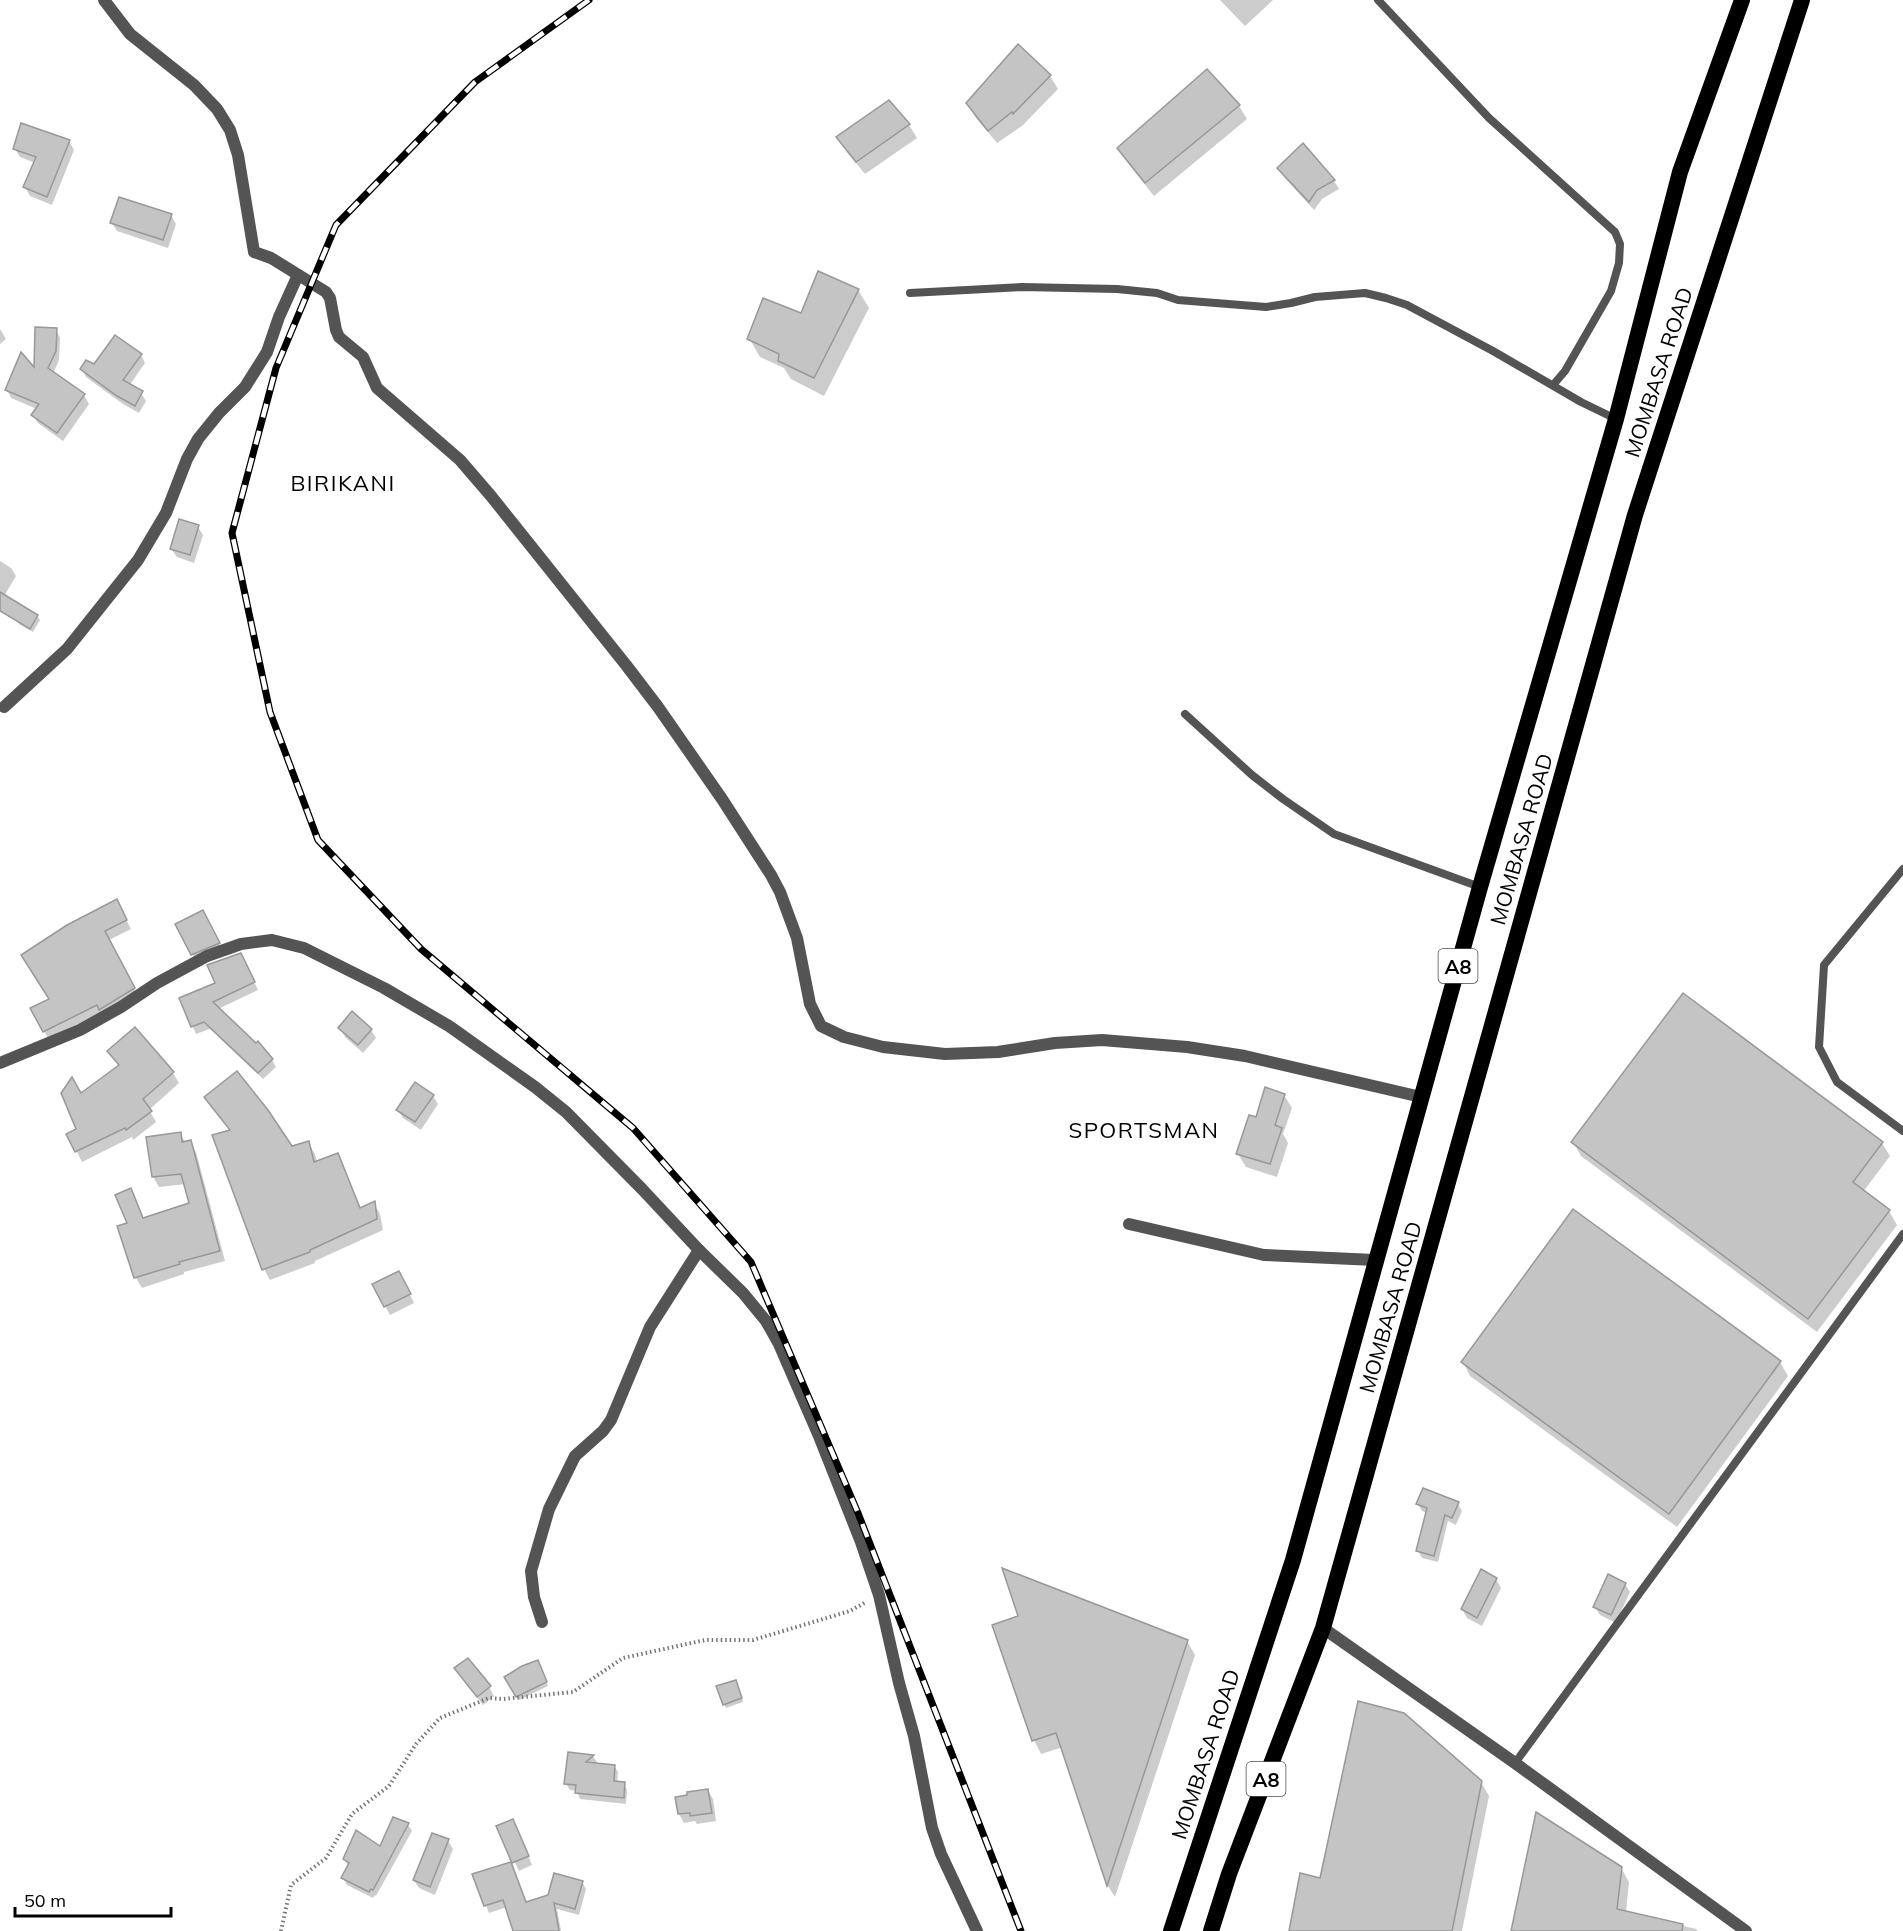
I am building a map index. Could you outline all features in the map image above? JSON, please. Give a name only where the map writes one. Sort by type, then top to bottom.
[{"type":"highway","name":"MOMBASA ROAD","points":[[1170,1931],[1293,1560],[1480,887],[1616,419],[1680,172],[1742,0]]},
{"type":"highway","name":"MOMBASA ROAD","points":[[1211,1931],[1229,1874],[1323,1628],[1635,515],[1802,0]]},
{"type":"street","points":[[104,0],[130,34],[194,85],[217,109],[230,130],[238,155],[254,252],[271,258],[326,292],[330,298],[339,337],[363,357],[377,388],[468,469],[658,706],[771,875],[797,938],[810,1004],[821,1026],[844,1037],[883,1047],[945,1054],[998,1052],[1055,1042],[1102,1040],[1187,1047],[1245,1056],[1421,1097]]},
{"type":"street","points":[[4,707],[67,649],[138,560],[166,513],[198,439],[219,412],[245,387],[267,352],[279,317],[298,275]]},
{"type":"street","points":[[0,1063],[80,1030],[157,983],[207,956],[248,942],[273,940],[291,943],[384,988],[450,1026],[535,1086],[566,1112],[756,1307],[771,1330],[792,1372],[861,1542],[879,1595],[914,1736],[932,1828],[977,1931]]},
{"type":"street","points":[[1129,1224],[1264,1255],[1375,1260]]},
{"type":"street","points":[[542,1622],[534,1598],[531,1571],[549,1509],[575,1456],[603,1431],[611,1420],[650,1327],[699,1250]]},
{"type":"street","points":[[1323,1628],[1515,1763],[1746,1931]]},
{"type":"lane","points":[[1378,0],[1489,118],[1615,232],[1620,244],[1619,263],[1611,291],[1565,371],[1553,385]]},
{"type":"lane","points":[[910,293],[1022,287],[1117,289],[1157,293],[1178,300],[1266,307],[1315,297],[1365,293],[1407,305],[1616,419]]},
{"type":"lane","points":[[1185,714],[1252,775],[1334,834],[1480,887]]},
{"type":"lane","points":[[1903,869],[1824,965],[1819,1047],[1837,1082],[1903,1131]]},
{"type":"lane","points":[[1515,1763],[1903,1234]]},
{"type":"path","points":[[280,1931],[291,1886],[326,1858],[352,1814],[388,1786],[416,1744],[440,1718],[489,1698],[573,1692],[623,1658],[705,1640],[753,1640],[850,1611],[879,1595]]},
{"type":"building","points":[[1018,44],[1051,75],[1013,114],[1012,112],[988,131],[966,103]]},
{"type":"building","points":[[1207,69],[1240,105],[1145,183],[1117,148]]},
{"type":"building","points":[[889,100],[910,124],[856,162],[836,137]]},
{"type":"building","points":[[21,123],[70,140],[47,197],[23,187],[36,157],[13,149]]},
{"type":"building","points":[[1303,143],[1335,180],[1317,190],[1309,202],[1277,168]]},
{"type":"building","points":[[119,197],[172,214],[163,240],[110,223]]},
{"type":"building","points":[[818,271],[859,289],[814,378],[778,361],[779,354],[747,339],[763,298],[801,313]]},
{"type":"building","points":[[35,327],[57,328],[56,351],[48,368],[85,394],[57,433],[31,415],[39,404],[5,390],[21,352],[34,367]]},
{"type":"building","points":[[115,335],[142,354],[123,380],[143,391],[135,406],[80,369],[86,360],[94,364]]},
{"type":"building","points":[[179,519],[199,525],[190,555],[170,549]]},
{"type":"building","points":[[0,592],[38,615],[30,629],[0,611]]},
{"type":"building","points":[[117,899],[127,920],[105,931],[135,988],[99,1010],[97,1005],[43,1032],[30,1008],[49,999],[21,955],[67,925]]},
{"type":"building","points":[[203,910],[220,943],[191,955],[175,924]]},
{"type":"building","points":[[241,953],[255,982],[213,1002],[256,1043],[258,1041],[273,1059],[258,1073],[204,1022],[191,1027],[179,998],[215,983],[207,965]]},
{"type":"building","points":[[1683,993],[1883,1142],[1853,1182],[1890,1210],[1808,1319],[1571,1142]]},
{"type":"building","points":[[352,1011],[372,1029],[358,1045],[338,1028]]},
{"type":"building","points":[[135,1027],[174,1072],[143,1099],[152,1111],[126,1130],[125,1128],[75,1152],[66,1134],[76,1129],[61,1093],[72,1077],[81,1093],[119,1065],[107,1051]]},
{"type":"building","points":[[237,1071],[268,1110],[292,1146],[309,1141],[314,1162],[338,1153],[360,1208],[375,1201],[377,1219],[310,1252],[262,1270],[212,1135],[230,1130],[204,1097]]},
{"type":"building","points":[[415,1082],[434,1095],[415,1122],[396,1110]]},
{"type":"building","points":[[1265,1087],[1285,1094],[1275,1125],[1282,1128],[1270,1164],[1236,1154],[1249,1115],[1256,1117]]},
{"type":"building","points":[[181,1132],[182,1142],[191,1140],[220,1251],[134,1278],[117,1226],[127,1223],[115,1195],[131,1188],[143,1218],[189,1203],[181,1174],[152,1177],[146,1137]]},
{"type":"building","points":[[1573,1209],[1781,1361],[1669,1514],[1461,1362]]},
{"type":"building","points":[[399,1271],[411,1294],[384,1307],[372,1284]]},
{"type":"building","points":[[1423,1488],[1459,1502],[1452,1518],[1445,1515],[1434,1556],[1416,1551],[1427,1508],[1416,1504]]},
{"type":"building","points":[[1002,1568],[1188,1640],[1107,1886],[1056,1733],[1032,1741],[992,1625],[1018,1616]]},
{"type":"building","points":[[1481,1569],[1497,1578],[1477,1618],[1461,1609]]},
{"type":"building","points":[[1608,1574],[1626,1583],[1611,1615],[1593,1607]]},
{"type":"building","points":[[468,1658],[491,1686],[477,1697],[454,1668]]},
{"type":"building","points":[[538,1660],[547,1682],[516,1697],[504,1677]]},
{"type":"building","points":[[736,1680],[742,1698],[723,1705],[716,1686]]},
{"type":"building","points":[[1358,1701],[1404,1713],[1482,1781],[1452,1931],[1289,1931],[1300,1873],[1320,1878]]},
{"type":"building","points":[[568,1752],[594,1755],[586,1762],[615,1765],[614,1781],[625,1782],[624,1798],[575,1793],[576,1785],[564,1784]]},
{"type":"building","points":[[708,1789],[712,1813],[690,1816],[690,1813],[678,1814],[675,1797],[687,1795],[687,1792]]},
{"type":"building","points":[[1536,1812],[1622,1867],[1617,1909],[1683,1924],[1682,1931],[1511,1931]]},
{"type":"building","points":[[393,1817],[409,1823],[373,1890],[369,1892],[341,1878],[349,1863],[343,1859],[356,1830],[380,1846]]},
{"type":"building","points":[[513,1819],[529,1856],[512,1863],[496,1826]]},
{"type":"building","points":[[432,1833],[449,1839],[430,1887],[413,1880]]},
{"type":"building","points":[[511,1862],[526,1902],[548,1895],[554,1873],[583,1881],[575,1909],[554,1903],[559,1931],[513,1931],[503,1900],[484,1906],[472,1874]]},
{"type":"railway","points":[[589,0],[475,82],[336,225],[276,368],[232,533],[270,712],[318,840],[421,949],[633,1128],[751,1262],[858,1513],[1021,1931]]},
{"type":"district","name":"BIRIKANI","points":[[343,483]]},
{"type":"district","name":"SPORTSMAN","points":[[1144,1130]]}]
